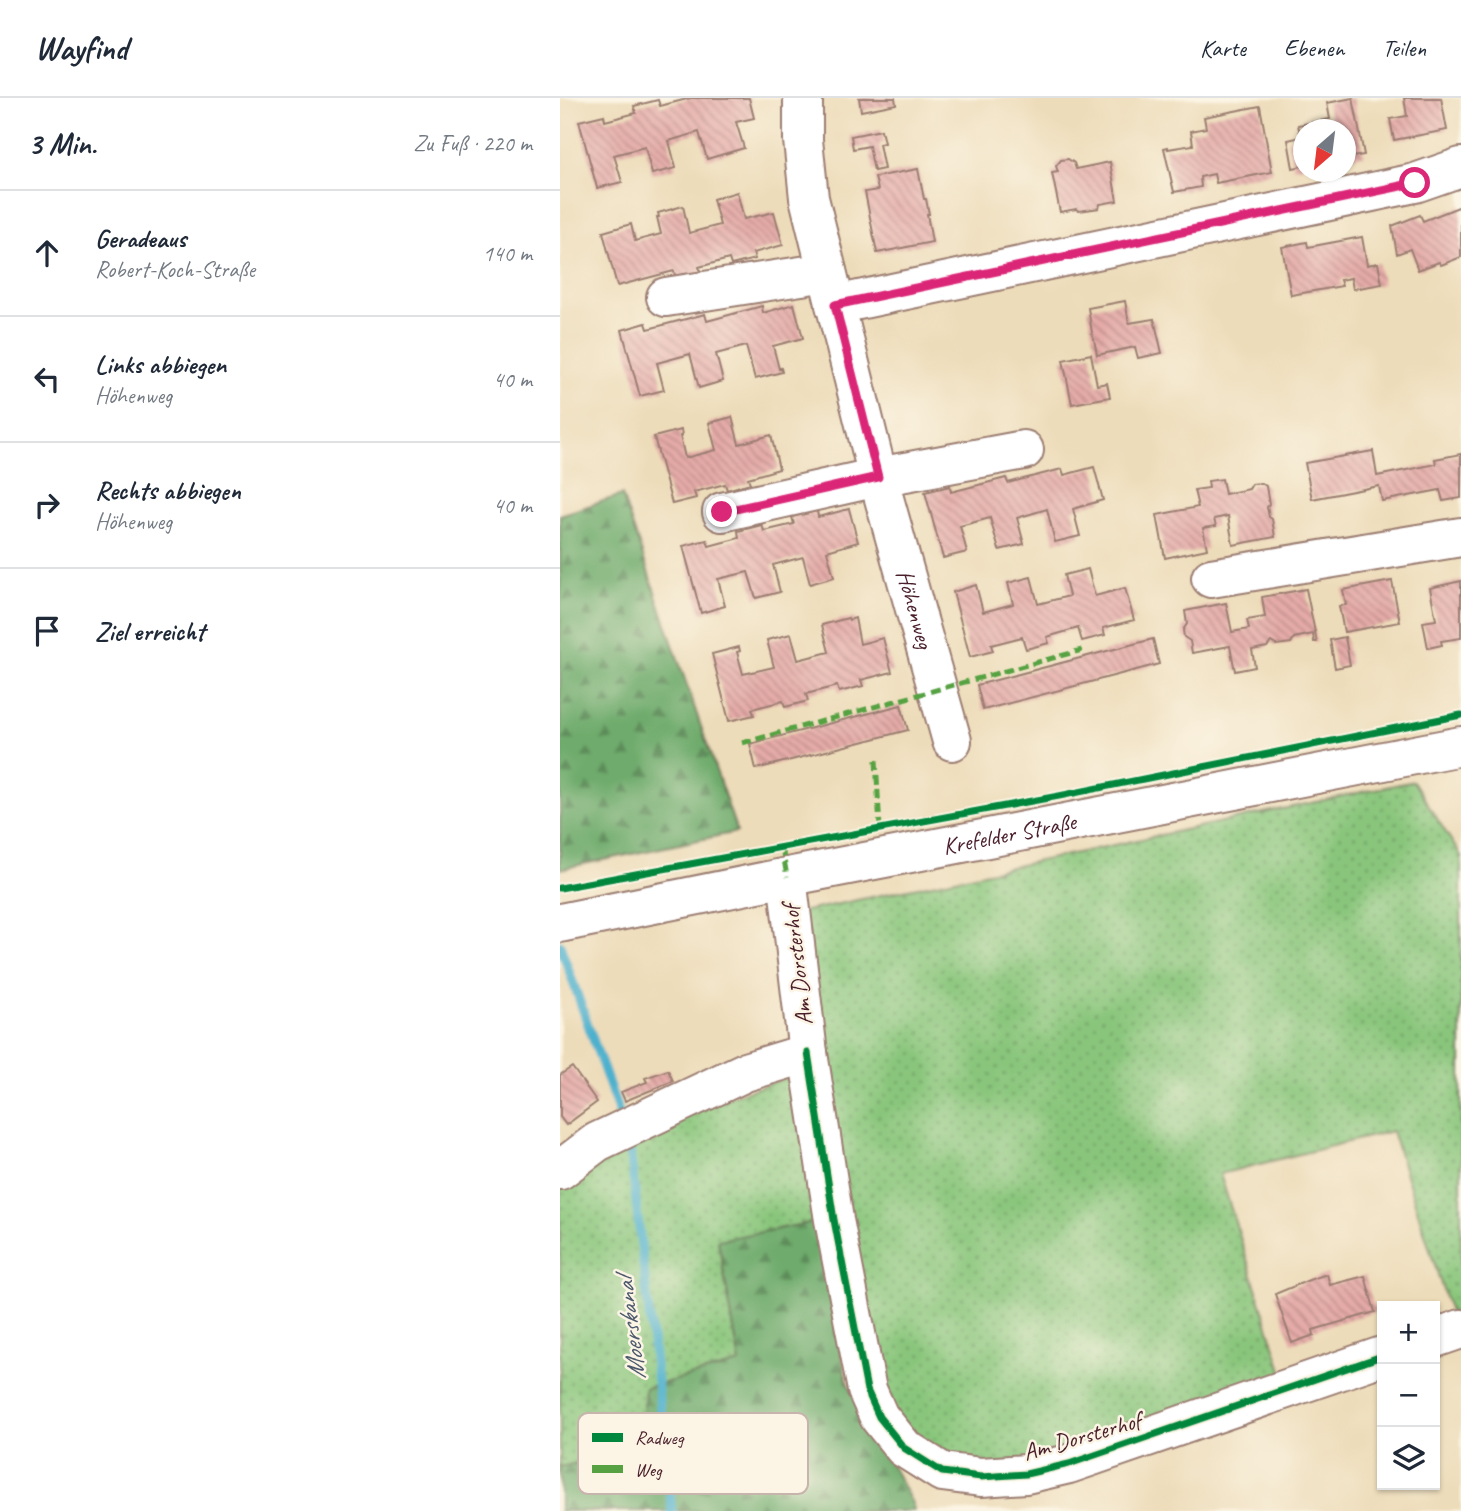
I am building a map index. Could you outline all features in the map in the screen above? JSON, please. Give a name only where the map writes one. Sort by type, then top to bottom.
[{"type":"street","name":"Höhenweg","points":[[803,98],[803,140],[809,198],[878,477],[952,741]]},
{"type":"street","points":[[666,297],[831,288],[1415,183],[1461,167]]},
{"type":"street","points":[[722,512],[878,477],[1024,450]]},
{"type":"street","points":[[1212,578],[1461,537]]},
{"type":"street","name":"Krefelder Straße","points":[[560,923],[1461,746]]},
{"type":"street","name":"Am Dorsterhof","points":[[787,877],[808,1053],[834,1220],[867,1390],[879,1417],[904,1448],[942,1472],[981,1477],[1026,1474],[1069,1464],[1377,1358]]},
{"type":"street","name":"Am Dorsterhof","points":[[560,1170],[597,1142],[745,1072],[808,1053]]},
{"type":"street","points":[[1440,1336],[1461,1329]]},
{"type":"green space","points":[[622,495],[737,832],[560,869],[560,515]]},
{"type":"green space","points":[[1413,781],[1461,856],[1461,1329],[1456,1331],[1392,1131],[1220,1174],[1288,1389],[1069,1464],[942,1472],[873,1386],[801,912]]},
{"type":"green space","points":[[792,1076],[815,1222],[718,1241],[740,1363],[645,1388],[644,1413],[578,1413],[578,1463],[560,1467],[560,1185],[683,1113]]},
{"type":"green space","points":[[815,1222],[847,1382],[914,1511],[560,1511],[560,1467],[578,1463],[578,1494],[808,1494],[808,1413],[644,1413],[645,1388],[740,1363],[718,1240]]},
{"type":"building","points":[[691,98],[749,98],[754,118],[736,122],[744,148],[707,159],[699,132],[669,141],[676,168],[652,174],[645,147],[614,155],[622,182],[597,188],[579,121],[604,115],[605,121],[636,113],[634,106],[658,100],[660,106]]},
{"type":"building","points":[[859,98],[895,98],[896,104],[861,111]]},
{"type":"building","points":[[1353,98],[1364,155],[1356,156],[1356,119],[1330,119],[1327,103]]},
{"type":"building","points":[[1404,98],[1441,98],[1447,130],[1394,140],[1390,119],[1407,116]]},
{"type":"building","points":[[1260,106],[1272,172],[1216,183],[1214,174],[1200,177],[1201,187],[1174,192],[1164,148],[1193,145],[1191,131],[1206,128],[1204,117]]},
{"type":"building","points":[[881,130],[884,143],[879,144],[884,169],[874,171],[869,146],[853,149],[851,136]]},
{"type":"building","points":[[1293,139],[1293,168],[1288,140]]},
{"type":"building","points":[[1068,159],[1074,163],[1076,169],[1110,162],[1117,201],[1100,204],[1099,208],[1060,212],[1052,173],[1058,172],[1056,166],[1061,160]]},
{"type":"building","points":[[918,169],[929,214],[932,242],[877,253],[865,192],[878,190],[875,177]]},
{"type":"building","points":[[737,192],[744,219],[774,212],[783,245],[753,253],[755,259],[731,265],[729,259],[699,267],[701,273],[676,280],[674,271],[617,286],[603,232],[631,224],[635,241],[661,234],[658,213],[683,206],[689,233],[720,225],[713,199]]},
{"type":"building","points":[[1461,206],[1461,257],[1418,270],[1410,249],[1397,254],[1392,226],[1420,215],[1423,221]]},
{"type":"building","points":[[1362,237],[1367,265],[1378,263],[1382,284],[1353,289],[1351,278],[1340,280],[1342,286],[1291,295],[1282,247],[1307,242],[1308,247]]},
{"type":"building","points":[[1125,301],[1129,323],[1154,319],[1162,353],[1138,358],[1135,347],[1097,355],[1088,308]]},
{"type":"building","points":[[794,304],[803,338],[773,346],[782,372],[755,379],[746,346],[716,354],[723,381],[699,388],[690,354],[657,363],[664,390],[640,396],[622,330],[646,323],[648,329],[705,314],[707,321],[762,306],[763,313]]},
{"type":"building","points":[[1091,354],[1097,385],[1107,383],[1110,397],[1072,404],[1063,360]]},
{"type":"building","points":[[732,417],[739,444],[771,435],[779,469],[748,478],[750,483],[727,490],[725,484],[694,492],[696,498],[672,504],[654,437],[681,430],[685,458],[716,450],[709,423]]},
{"type":"building","points":[[1373,451],[1377,476],[1436,464],[1435,459],[1461,454],[1461,498],[1443,501],[1440,490],[1382,501],[1379,486],[1312,499],[1305,463]]},
{"type":"building","points":[[1094,467],[1103,500],[1073,509],[1080,536],[1055,542],[1047,509],[1017,518],[1024,544],[999,550],[990,518],[960,526],[967,552],[943,558],[925,492],[950,486],[951,492],[1006,478],[1008,483],[1062,469],[1064,475]]},
{"type":"building","points":[[1222,479],[1225,494],[1249,489],[1252,484],[1261,483],[1266,486],[1267,507],[1275,537],[1233,545],[1228,516],[1214,519],[1216,526],[1203,528],[1207,549],[1165,558],[1157,515],[1198,507],[1194,490],[1209,488],[1208,481]]},
{"type":"building","points":[[849,509],[858,542],[827,551],[834,577],[810,584],[803,557],[773,565],[780,592],[756,598],[748,572],[718,579],[725,606],[701,613],[683,546],[707,540],[709,546],[739,538],[738,531],[762,525],[764,531],[794,524],[792,517],[817,511],[818,517]]},
{"type":"building","points":[[1088,569],[1095,596],[1125,588],[1134,620],[1103,628],[1105,635],[1082,641],[1078,628],[1047,637],[1049,643],[1026,649],[1022,637],[991,645],[993,651],[970,657],[953,592],[976,585],[983,612],[1013,604],[1008,583],[1031,577],[1038,604],[1069,596],[1064,575]]},
{"type":"building","points":[[1392,581],[1400,622],[1344,632],[1339,606],[1346,605],[1343,590]]},
{"type":"building","points":[[1461,581],[1461,638],[1441,641],[1442,645],[1428,648],[1423,622],[1436,620],[1430,588]]},
{"type":"building","points":[[1306,589],[1317,642],[1314,642],[1313,634],[1294,638],[1291,643],[1276,645],[1271,642],[1267,647],[1252,650],[1255,667],[1235,671],[1230,646],[1192,653],[1190,641],[1184,637],[1183,630],[1187,624],[1185,611],[1226,603],[1232,632],[1249,629],[1247,620],[1265,617],[1262,597]]},
{"type":"building","points":[[855,618],[860,644],[883,638],[892,672],[861,680],[863,686],[839,692],[837,686],[806,694],[808,701],[785,707],[783,701],[752,709],[754,715],[729,721],[712,654],[739,647],[740,651],[737,652],[743,674],[774,667],[767,640],[791,634],[798,660],[829,652],[822,625]]},
{"type":"building","points":[[1345,637],[1350,665],[1335,668],[1330,640]]},
{"type":"building","points":[[1153,639],[1159,664],[983,710],[977,685]]},
{"type":"building","points":[[901,705],[908,730],[756,769],[750,744]]},
{"type":"building","points":[[572,1067],[597,1102],[566,1125],[560,1117],[560,1075]]},
{"type":"building","points":[[668,1070],[673,1081],[625,1101],[621,1092],[647,1082],[645,1078]]},
{"type":"building","points":[[1327,1274],[1330,1285],[1365,1276],[1375,1312],[1313,1330],[1314,1335],[1292,1343],[1275,1294]]},
{"type":"waterway","name":"Moerskanal","points":[[560,945],[619,1113]]},
{"type":"waterway","name":"Moerskanal","points":[[629,1142],[661,1413]]},
{"type":"waterway","name":"Moerskanal","points":[[670,1494],[672,1511]]},
{"type":"marked path","points":[[742,743],[1082,650]]},
{"type":"marked path","points":[[876,760],[880,828]]},
{"type":"marked path","points":[[782,847],[787,877]]},
{"type":"cycle path","points":[[560,888],[1059,796],[1461,715]]},
{"type":"cycle path","points":[[808,1053],[834,1220],[867,1390],[879,1417],[904,1448],[942,1472],[981,1477],[1026,1474],[1069,1464],[1377,1358]]},
{"type":"route","points":[[722,512],[878,477],[835,305],[1415,183]]}]
